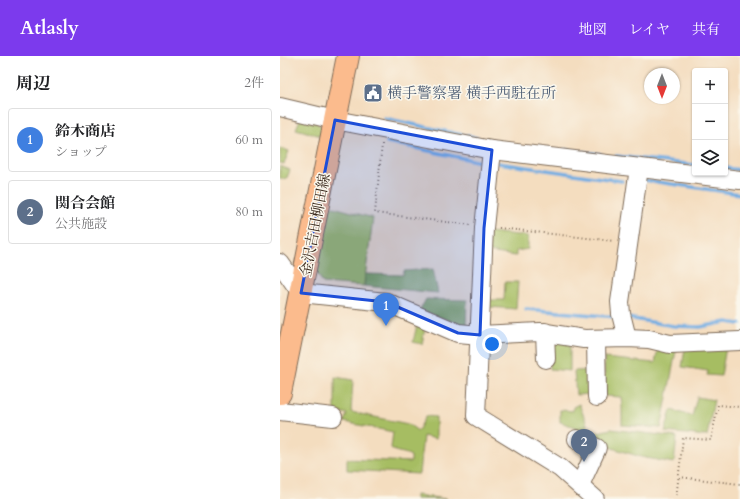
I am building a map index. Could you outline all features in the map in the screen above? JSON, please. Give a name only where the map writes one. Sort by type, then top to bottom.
[{"type":"main road","name":"金沢吉田柳田線","points":[[280,393],[348,56]]},
{"type":"street","points":[[280,107],[335,120],[492,150],[740,180]]},
{"type":"street","points":[[492,150],[484,226],[476,416],[560,468],[595,499]]},
{"type":"street","points":[[627,338],[621,314],[620,302],[639,168]]},
{"type":"street","points":[[280,263],[301,292],[386,302],[458,333],[480,335],[545,332],[584,339],[650,339],[675,344],[740,341]]},
{"type":"street","points":[[545,332],[546,359]]},
{"type":"street","points":[[596,339],[597,397]]},
{"type":"street","points":[[280,411],[332,417]]},
{"type":"street","points":[[577,439],[597,448],[580,485]]},
{"type":"path","points":[[384,129],[375,213],[629,243]]},
{"type":"path","points":[[676,499],[683,438],[711,440],[718,405],[740,407]]},
{"type":"path","points":[[679,477],[740,484]]},
{"type":"highlighted area","points":[[335,120],[492,150],[484,228],[480,335],[458,333],[386,302],[301,293]]},
{"type":"green space","points":[[300,119],[319,124],[323,129],[321,136],[296,129]]},
{"type":"green space","points":[[280,148],[289,151],[284,164],[280,163]]},
{"type":"green space","points":[[280,166],[290,170],[286,180],[280,178]]},
{"type":"green space","points":[[330,206],[373,218],[364,286],[323,283],[316,271]]},
{"type":"green space","points":[[489,232],[528,236],[528,249],[516,251],[516,256],[488,252]]},
{"type":"green space","points":[[433,269],[438,293],[364,286],[365,274],[403,275],[404,271]]},
{"type":"green space","points":[[505,282],[518,282],[516,309],[489,307],[489,300],[504,300]]},
{"type":"green space","points":[[426,299],[467,300],[466,327],[420,310]]},
{"type":"green space","points":[[417,325],[425,329],[422,344],[413,342]]},
{"type":"green space","points":[[549,337],[570,341],[570,371],[550,369]]},
{"type":"green space","points":[[726,347],[721,376],[707,375],[708,371],[682,367],[685,348]]},
{"type":"green space","points":[[658,348],[676,351],[661,428],[622,425],[621,397],[605,396],[604,358],[655,363]]},
{"type":"green space","points":[[591,370],[592,394],[576,395],[574,371]]},
{"type":"green space","points":[[335,377],[353,380],[351,412],[408,424],[418,431],[426,416],[436,417],[436,439],[423,436],[419,474],[347,470],[347,459],[411,462],[411,456],[391,448],[393,432],[344,422],[347,414],[335,411]]},
{"type":"green space","points":[[697,397],[714,400],[707,436],[665,432],[671,410],[692,416]]},
{"type":"green space","points":[[579,404],[587,424],[587,437],[576,435],[575,427],[560,422],[560,410],[573,411],[573,407]]},
{"type":"green space","points":[[611,429],[677,437],[674,463],[641,457],[590,441],[594,433]]},
{"type":"green space","points":[[416,495],[446,499],[416,499]]},
{"type":"waterway","points":[[384,118],[477,138]]},
{"type":"waterway","points":[[387,142],[481,162]]},
{"type":"waterway","points":[[564,150],[600,154]]},
{"type":"waterway","points":[[616,156],[692,165]]},
{"type":"waterway","points":[[498,163],[622,181]]},
{"type":"waterway","points":[[728,168],[740,170]]},
{"type":"waterway","points":[[644,180],[740,194]]},
{"type":"waterway","points":[[526,309],[616,317]]},
{"type":"waterway","points":[[628,318],[674,326],[700,327],[727,322],[740,324]]},
{"type":"place","name":"横手警察署 横手西駐在所","points":[[373,93]]},
{"type":"place","name":"鈴木商店","points":[[386,326]]},
{"type":"place","name":"関合会館","points":[[584,462]]}]
